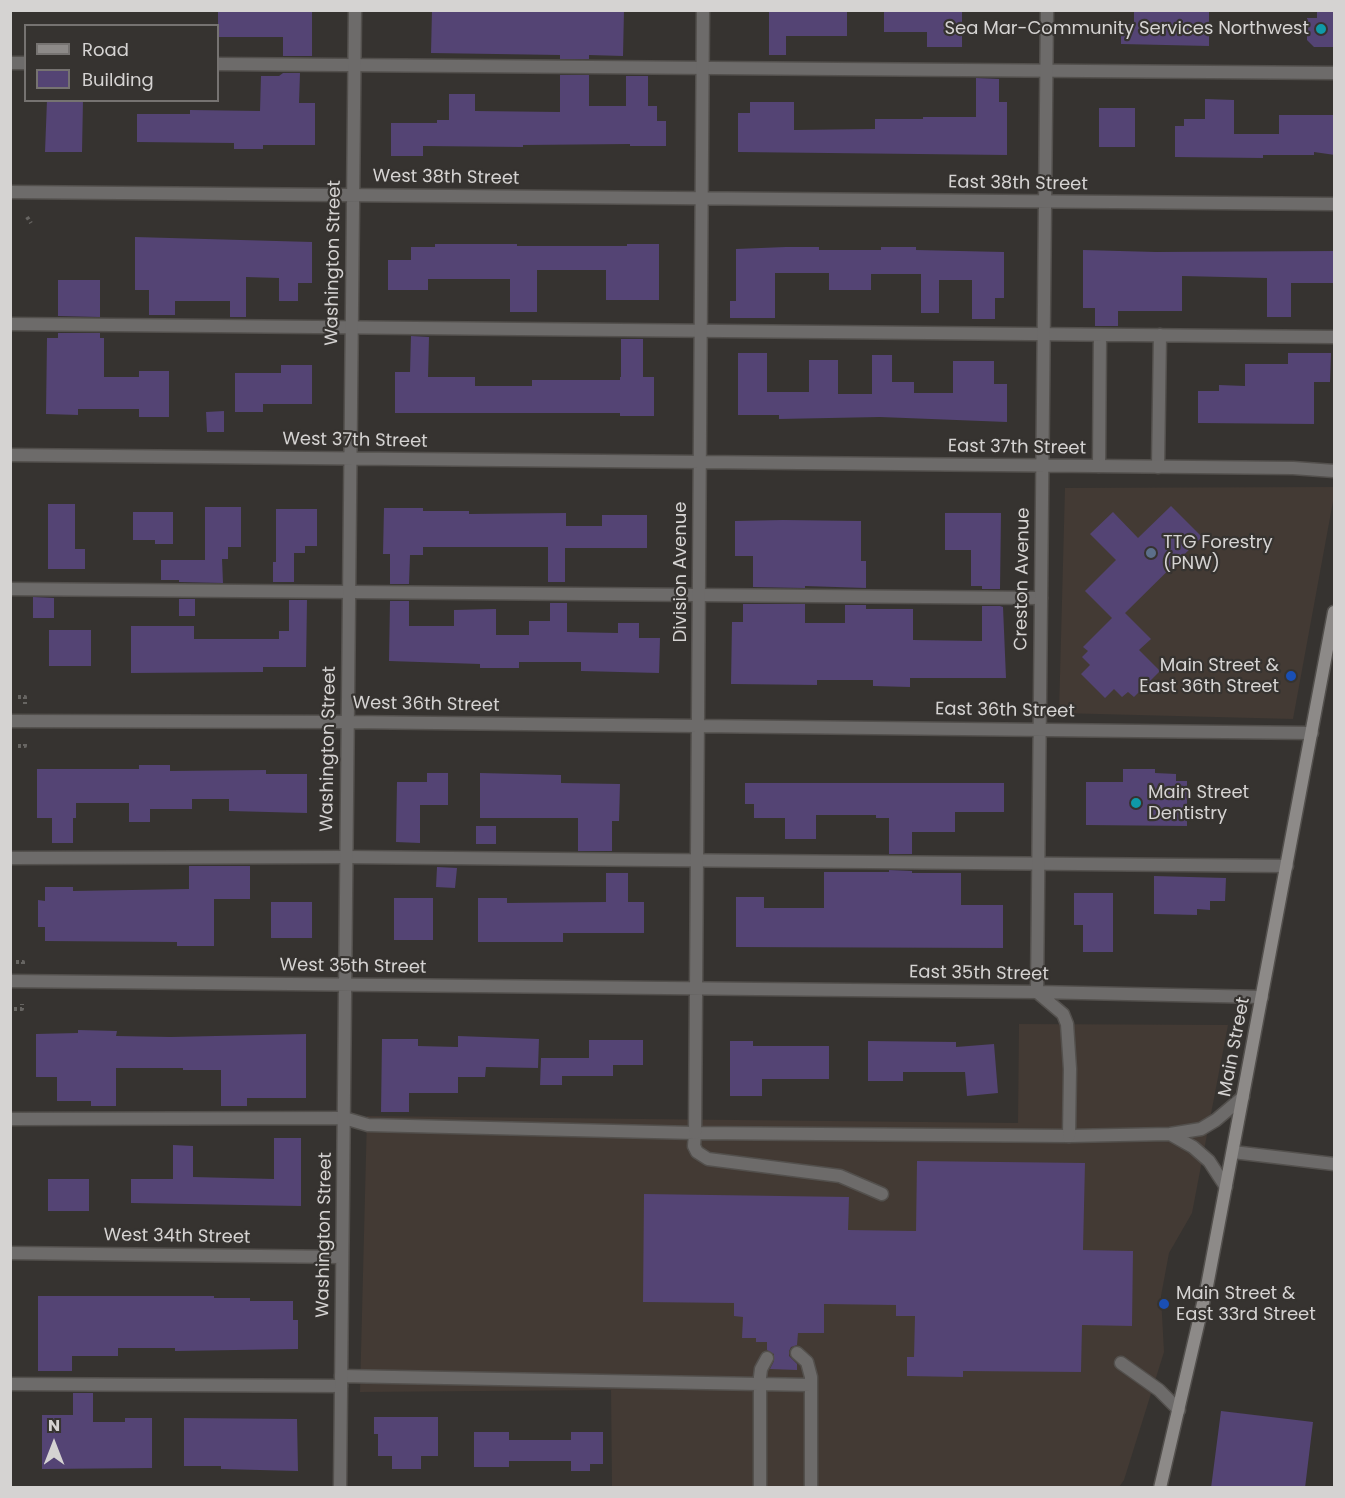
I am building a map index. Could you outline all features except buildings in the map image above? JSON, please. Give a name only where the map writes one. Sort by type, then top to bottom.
[{"type":"main road","name":"Main Street","points":[[1160,1488],[1207,1286],[1335,612]]},
{"type":"street","name":"Washington Street","points":[[340,1488],[355,10]]},
{"type":"street","name":"Division Avenue","points":[[694,1133],[703,10]]},
{"type":"street","name":"Creston Avenue","points":[[1037,992],[1047,10]]},
{"type":"street","points":[[219,64],[1335,73]]},
{"type":"street","name":"West 38th Street","points":[[10,192],[701,198]]},
{"type":"street","name":"East 38th Street","points":[[701,198],[1335,204]]},
{"type":"street","points":[[10,324],[1335,337]]},
{"type":"street","points":[[1099,466],[1100,335]]},
{"type":"street","points":[[1158,467],[1160,336]]},
{"type":"street","name":"West 37th Street","points":[[10,455],[700,462]]},
{"type":"street","name":"East 37th Street","points":[[700,462],[1293,468],[1335,471]]},
{"type":"street","points":[[10,589],[1041,598]]},
{"type":"street","name":"West 36th Street","points":[[10,720],[698,726]]},
{"type":"street","name":"East 36th Street","points":[[698,726],[1312,733]]},
{"type":"street","points":[[10,858],[346,857],[1287,866]]},
{"type":"street","name":"West 35th Street","points":[[10,981],[696,988]]},
{"type":"street","name":"East 35th Street","points":[[696,988],[1262,997]]},
{"type":"street","points":[[1037,992],[1063,1014],[1067,1024],[1070,1069],[1069,1136]]},
{"type":"street","points":[[10,1119],[344,1118],[368,1125],[694,1133],[1069,1136],[1170,1134],[1201,1129],[1216,1120],[1243,1097]]},
{"type":"street","points":[[694,1133],[694,1146],[697,1152],[708,1159],[840,1176],[882,1194]]},
{"type":"street","points":[[1170,1134],[1193,1147],[1209,1161],[1226,1187]]},
{"type":"street","points":[[1233,1152],[1335,1164]]},
{"type":"street","name":"West 34th Street","points":[[10,1252],[342,1257]]},
{"type":"street","points":[[797,1353],[807,1362],[810,1369],[811,1488]]},
{"type":"street","points":[[760,1488],[760,1383],[761,1369],[767,1358]]},
{"type":"street","points":[[1121,1363],[1159,1390],[1179,1410]]},
{"type":"street","points":[[10,1384],[341,1381],[811,1385]]},
{"type":"path","points":[[27,217],[31,223]]},
{"type":"path","points":[[18,697],[25,697],[25,704]]},
{"type":"path","points":[[18,746],[25,746],[25,741]]},
{"type":"path","points":[[14,1009],[22,1009],[22,1004]]},
{"type":"shaded area","points":[[1334,487],[1293,719],[1059,713],[1065,488]]},
{"type":"shaded area","points":[[1019,1024],[1228,1025],[1192,1213],[1169,1253],[1161,1296],[1164,1352],[1124,1480],[1119,1487],[612,1487],[611,1390],[360,1392],[367,1116],[1018,1123]]},
{"type":"place","name":"Sea Mar-Community Services Northwest","points":[[1321,29]]},
{"type":"place","name":"TTG Forestry (PNW)","points":[[1151,553]]},
{"type":"place","name":"Main Street & East 36th Street","points":[[1291,676]]},
{"type":"place","name":"Main Street Dentistry","points":[[1136,803]]},
{"type":"place","name":"Main Street & East 33rd Street","points":[[1164,1304]]}]
